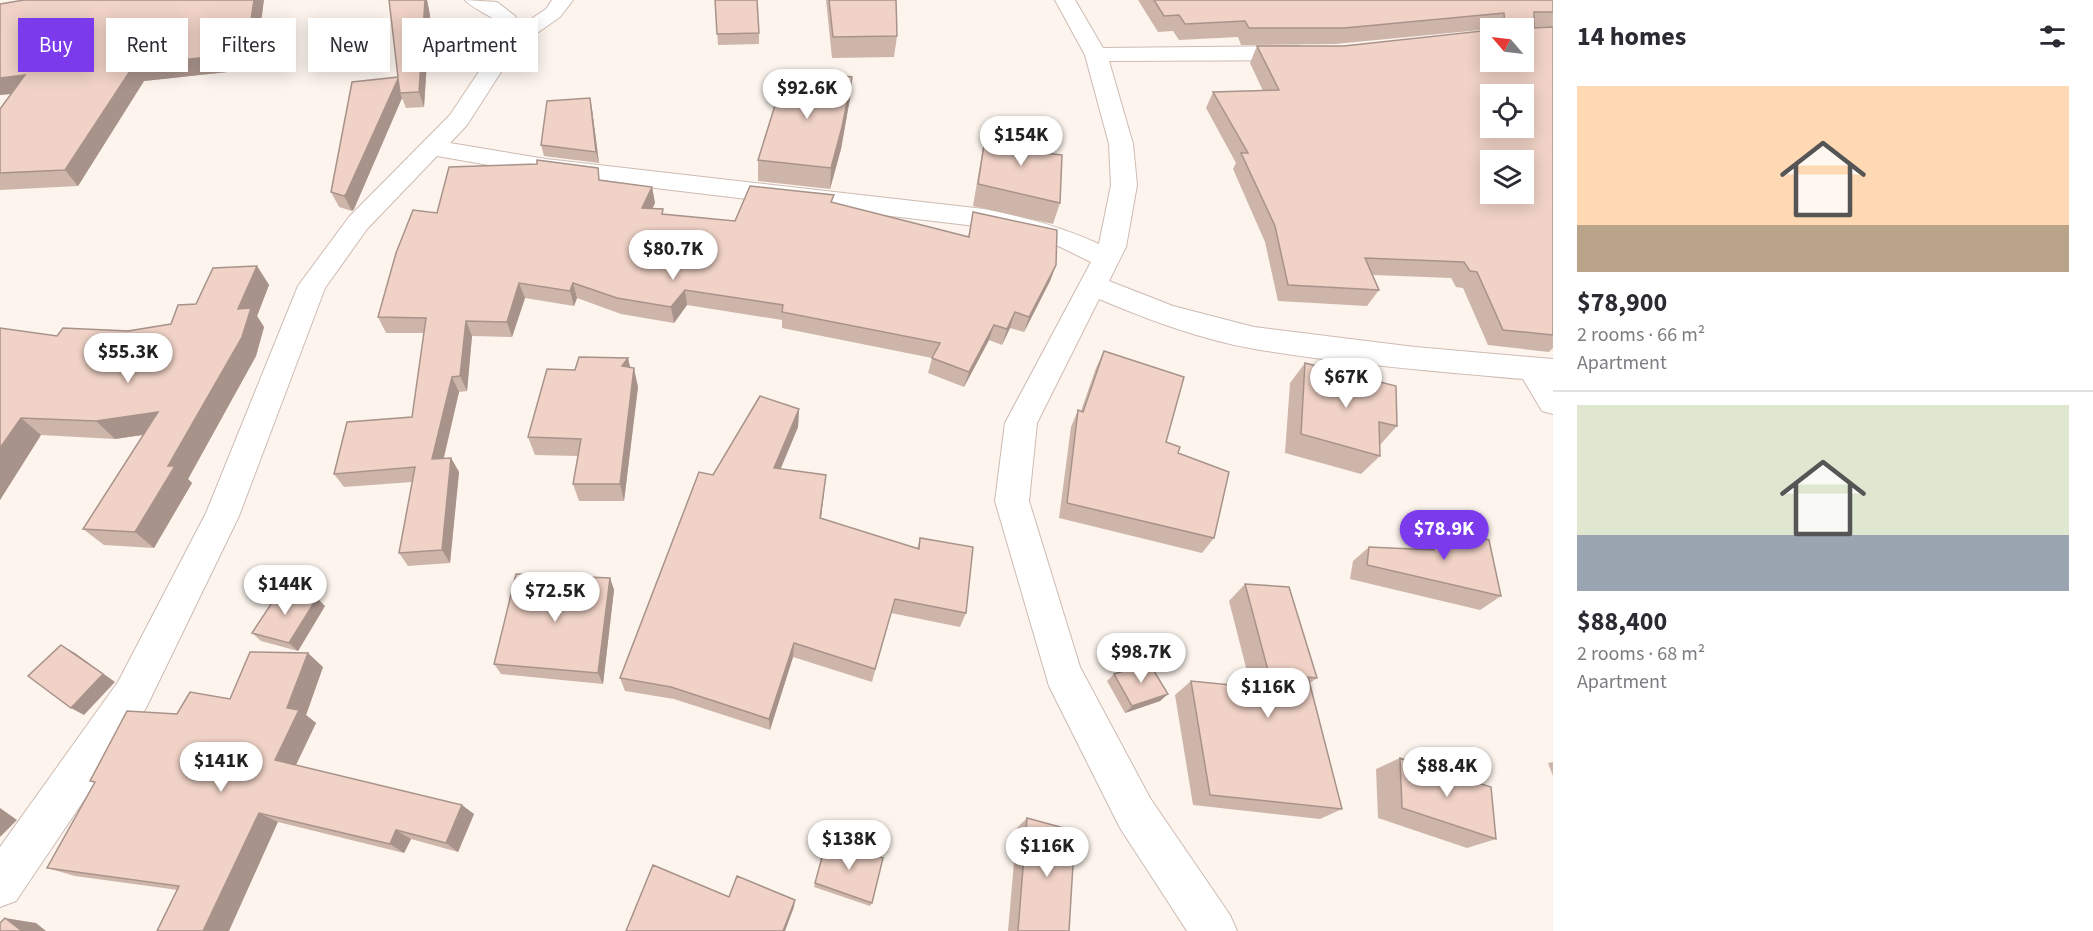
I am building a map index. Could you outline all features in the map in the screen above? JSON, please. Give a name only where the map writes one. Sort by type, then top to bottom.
[{"type":"street","points":[[475,0],[490,6],[505,18]]},
{"type":"street","points":[[538,23],[553,13],[563,0]]},
{"type":"street","points":[[1065,0],[1096,56],[1121,144],[1124,185],[1112,247],[1021,423],[1012,501],[1063,672],[1135,813],[1214,931]]},
{"type":"street","points":[[1096,56],[1323,53]]},
{"type":"street","points":[[0,885],[132,695],[222,516],[312,286],[358,223],[459,120],[490,72]]},
{"type":"street","points":[[432,148],[546,167],[984,218],[1029,227],[1059,236],[1099,271],[1166,315],[1254,338],[1415,358],[1542,369],[1553,402]]},
{"type":"building","points":[[24,0],[254,0],[251,18],[200,18],[200,58],[188,59],[188,18],[106,18],[106,72],[129,72],[65,170],[0,173],[0,109],[25,75],[0,78],[0,4]]},
{"type":"building","points":[[389,0],[425,0],[424,18],[402,18],[402,72],[420,72],[419,92],[400,93],[398,79],[346,194],[344,196],[331,192],[352,82],[398,77]]},
{"type":"building","points":[[715,0],[757,0],[759,33],[717,34]]},
{"type":"building","points":[[829,0],[896,0],[897,36],[833,37]]},
{"type":"building","points":[[1154,0],[1553,0],[1553,12],[1534,12],[1534,18],[1504,18],[1504,13],[1344,28],[1249,28],[1245,21],[1185,24],[1179,15],[1164,16]]},
{"type":"building","points":[[1553,27],[1553,335],[1503,330],[1477,272],[1470,271],[1464,262],[1365,258],[1379,290],[1288,285],[1275,226],[1241,153],[1248,153],[1213,92],[1279,90],[1257,46],[1344,46],[1480,31],[1480,72],[1534,72],[1534,28]]},
{"type":"building","points":[[786,70],[852,77],[831,168],[758,160]]},
{"type":"building","points":[[590,98],[596,152],[541,145],[547,101]]},
{"type":"building","points":[[986,132],[1045,140],[1044,153],[1062,155],[1060,203],[978,184]]},
{"type":"building","points":[[537,160],[598,168],[599,180],[652,187],[642,208],[663,209],[662,214],[735,221],[750,186],[834,195],[831,202],[969,237],[973,212],[1057,230],[1056,265],[1029,317],[1015,312],[1007,329],[994,325],[969,372],[932,358],[940,343],[782,312],[783,305],[685,290],[671,307],[617,298],[573,283],[570,291],[519,283],[507,322],[466,321],[460,376],[452,377],[432,459],[451,458],[442,550],[399,553],[415,467],[334,474],[347,422],[412,417],[426,318],[378,317],[396,253],[413,210],[437,213],[449,167],[537,164]]},
{"type":"building","points":[[257,266],[238,309],[251,308],[242,337],[168,466],[175,466],[135,532],[83,529],[158,412],[96,421],[21,418],[0,448],[0,328],[57,336],[63,328],[128,331],[171,324],[178,305],[196,304],[213,268]]},
{"type":"building","points":[[1104,351],[1184,377],[1166,442],[1180,447],[1178,453],[1229,472],[1214,538],[1067,503],[1078,410],[1083,412]]},
{"type":"building","points":[[579,357],[628,358],[622,366],[634,368],[620,484],[573,484],[581,439],[528,437],[547,369],[575,370]]},
{"type":"building","points":[[1305,363],[1396,386],[1397,426],[1379,422],[1380,456],[1301,434]]},
{"type":"building","points":[[760,396],[799,409],[774,468],[826,475],[820,518],[919,549],[920,538],[973,547],[966,613],[895,599],[875,669],[794,643],[769,719],[671,687],[620,678],[699,472],[713,475]]},
{"type":"building","points":[[1430,527],[1489,540],[1501,596],[1367,565],[1369,547],[1434,550]]},
{"type":"building","points":[[516,574],[610,578],[598,673],[494,664]]},
{"type":"building","points":[[1245,584],[1289,587],[1317,678],[1308,677],[1342,809],[1210,795],[1191,681],[1273,689]]},
{"type":"building","points":[[281,589],[317,598],[289,643],[252,633]]},
{"type":"building","points":[[61,645],[103,674],[71,708],[28,676]]},
{"type":"building","points":[[250,652],[308,653],[287,708],[299,710],[275,760],[462,805],[446,843],[396,830],[390,844],[259,813],[203,931],[157,931],[179,886],[47,868],[95,782],[90,781],[127,711],[177,714],[190,692],[230,699]]},
{"type":"building","points":[[1149,663],[1168,694],[1132,706],[1114,674]]},
{"type":"building","points":[[1400,758],[1491,787],[1496,839],[1402,808]]},
{"type":"building","points":[[1027,818],[1075,831],[1069,931],[1018,931]]},
{"type":"building","points":[[827,839],[883,858],[872,903],[815,883]]},
{"type":"building","points":[[653,865],[729,897],[737,876],[795,900],[783,931],[626,931]]},
{"type":"building","points":[[5,918],[22,931],[0,931],[0,923]]}]
